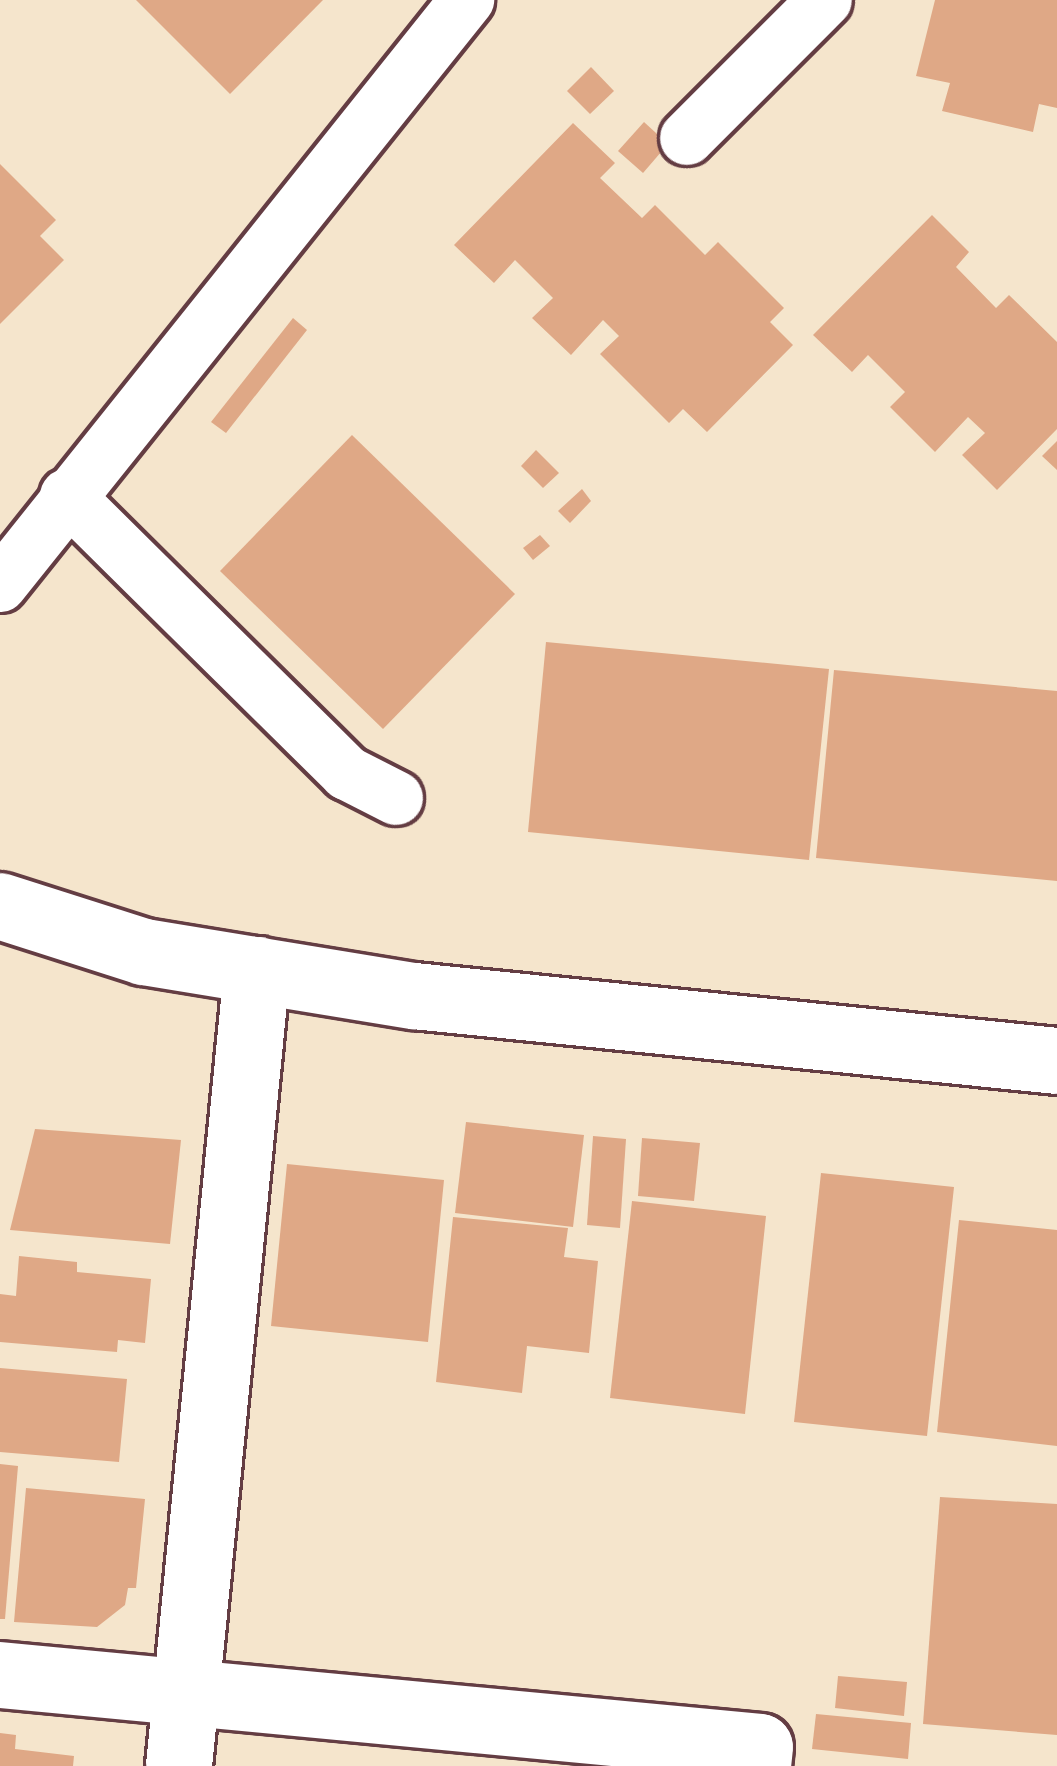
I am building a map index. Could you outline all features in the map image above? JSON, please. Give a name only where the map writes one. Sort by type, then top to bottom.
[{"type":"street","points":[[0,906],[144,952],[414,996],[1057,1061]]},
{"type":"street","points":[[179,1766],[257,970]]},
{"type":"street","points":[[0,1675],[760,1747],[758,1766]]},
{"type":"lane","points":[[0,585],[467,0]]},
{"type":"lane","points":[[687,138],[825,0]]},
{"type":"lane","points":[[68,496],[347,773],[396,799]]},
{"type":"building","points":[[136,0],[323,0],[230,94]]},
{"type":"building","points":[[935,0],[1057,0],[1057,108],[1039,104],[1033,132],[942,111],[950,83],[916,76]]},
{"type":"building","points":[[591,67],[614,91],[590,114],[567,91]]},
{"type":"building","points":[[644,122],[668,144],[643,173],[618,151]]},
{"type":"building","points":[[573,123],[615,163],[600,178],[642,218],[655,205],[705,255],[718,242],[784,308],[770,322],[793,345],[707,432],[683,409],[669,423],[600,354],[619,336],[603,320],[571,355],[532,318],[553,298],[515,260],[494,283],[454,245]]},
{"type":"building","points":[[0,164],[56,220],[40,236],[64,260],[0,324]]},
{"type":"building","points":[[932,215],[969,252],[956,267],[996,308],[1009,295],[1057,342],[1057,429],[997,490],[962,455],[985,433],[968,417],[935,452],[890,407],[905,392],[868,355],[852,372],[813,335]]},
{"type":"building","points":[[293,318],[307,330],[226,433],[211,422]]},
{"type":"building","points":[[352,435],[515,594],[383,729],[220,571]]},
{"type":"building","points":[[1057,441],[1057,470],[1042,456]]},
{"type":"building","points":[[536,450],[559,473],[543,488],[521,466]]},
{"type":"building","points":[[582,489],[591,501],[570,523],[558,511]]},
{"type":"building","points":[[540,535],[550,546],[533,560],[523,548]]},
{"type":"building","points":[[546,642],[829,669],[809,860],[528,832]]},
{"type":"building","points":[[834,670],[1057,691],[1057,881],[816,858]]},
{"type":"building","points":[[466,1122],[584,1135],[573,1227],[455,1213]]},
{"type":"building","points":[[35,1129],[181,1140],[170,1244],[10,1230]]},
{"type":"building","points":[[593,1136],[626,1139],[620,1228],[587,1225]]},
{"type":"building","points":[[642,1138],[700,1143],[694,1201],[638,1196]]},
{"type":"building","points":[[287,1164],[444,1180],[428,1342],[271,1326]]},
{"type":"building","points":[[821,1173],[954,1187],[927,1436],[794,1422]]},
{"type":"building","points":[[632,1201],[766,1216],[745,1414],[610,1398]]},
{"type":"building","points":[[453,1217],[568,1228],[564,1257],[598,1261],[589,1353],[527,1346],[522,1393],[436,1382]]},
{"type":"building","points":[[959,1220],[1057,1230],[1057,1446],[937,1432]]},
{"type":"building","points":[[19,1256],[77,1262],[77,1272],[151,1279],[145,1343],[118,1340],[117,1352],[0,1342],[0,1294],[16,1296]]},
{"type":"building","points":[[0,1368],[127,1379],[119,1462],[0,1452]]},
{"type":"building","points":[[0,1464],[18,1466],[5,1619],[0,1619]]},
{"type":"building","points":[[26,1488],[145,1499],[136,1588],[128,1588],[125,1605],[97,1627],[14,1622]]},
{"type":"building","points":[[940,1497],[1057,1504],[1057,1735],[923,1724]]},
{"type":"building","points":[[838,1676],[907,1682],[904,1716],[835,1708]]},
{"type":"building","points":[[816,1714],[911,1723],[908,1759],[812,1749]]},
{"type":"building","points":[[0,1733],[16,1735],[15,1749],[74,1756],[73,1766],[0,1766]]}]
